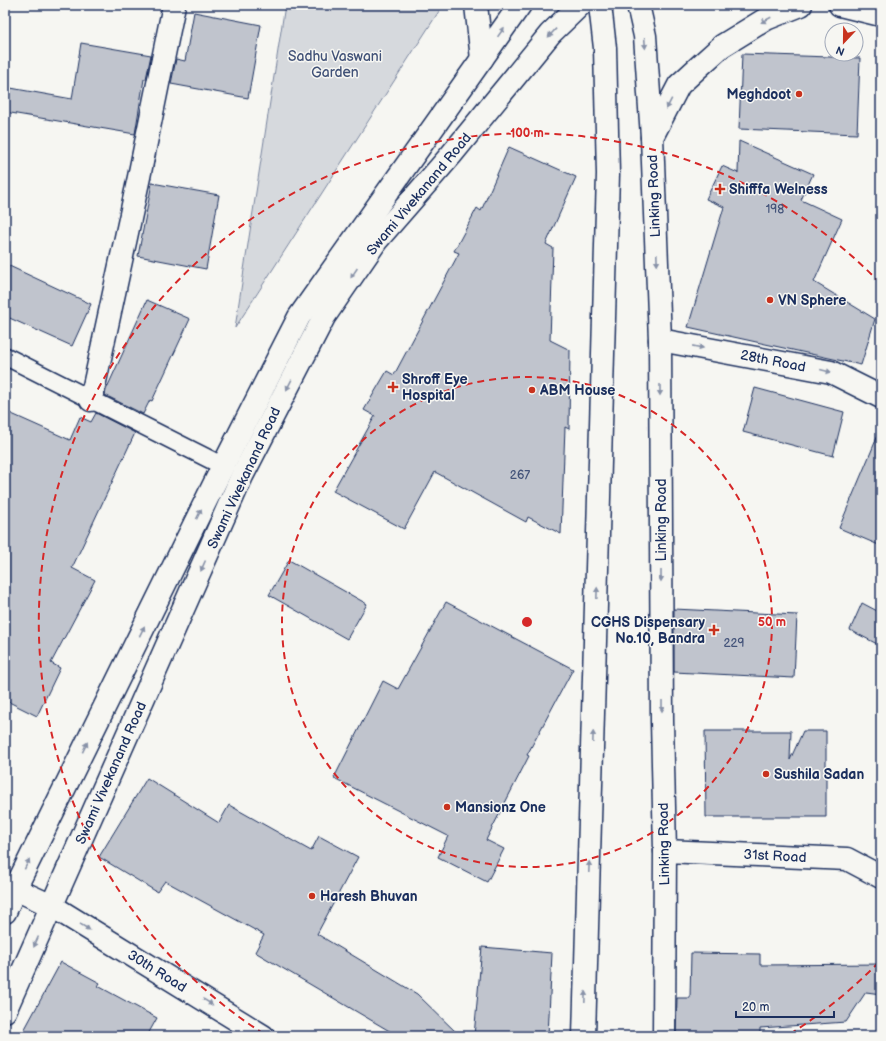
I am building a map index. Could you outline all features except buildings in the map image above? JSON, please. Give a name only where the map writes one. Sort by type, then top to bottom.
[{"type":"main road","points":[[91,400],[174,5]]},
{"type":"main road","points":[[476,5],[482,59]]},
{"type":"main road","name":"Swami Vivekanand Road","points":[[5,1011],[239,483],[261,416],[299,317],[520,5]]},
{"type":"main road","name":"Swami Vivekanand Road","points":[[5,912],[10,887],[223,466],[261,416],[324,317],[377,240],[451,155],[550,34],[580,5]]},
{"type":"main road","points":[[584,1036],[608,174],[605,48],[600,5]]},
{"type":"main road","name":"Linking Road","points":[[638,5],[644,36],[652,137],[660,340],[662,715],[665,851],[664,1036]]},
{"type":"main road","points":[[652,137],[679,84],[698,67],[722,46],[766,19],[802,5]]},
{"type":"main road","points":[[840,5],[881,15]]},
{"type":"main road","name":"28th Road","points":[[660,340],[831,372],[881,397]]},
{"type":"main road","name":"31st Road","points":[[665,851],[847,860],[881,877]]},
{"type":"main road","name":"30th Road","points":[[10,887],[52,906],[262,1036]]},
{"type":"lane","points":[[5,356],[223,466]]},
{"type":"green space","name":"Sadhu Vaswani Garden","points":[[285,5],[443,5],[235,328]]},
{"type":"place","name":"Meghdoot","points":[[799,94]]},
{"type":"place","name":"Shifffa Welness","points":[[720,189]]},
{"type":"place","name":"VN Sphere","points":[[770,300]]},
{"type":"place","name":"Shroff Eye Hospital","points":[[393,387]]},
{"type":"place","name":"ABM House","points":[[532,390]]},
{"type":"place","name":"CGHS Dispensary No.10, Bandra","points":[[714,630]]},
{"type":"place","name":"Sushila Sadan","points":[[766,774]]},
{"type":"place","name":"Mansionz One","points":[[447,807]]},
{"type":"place","name":"Haresh Bhuvan","points":[[312,896]]}]
